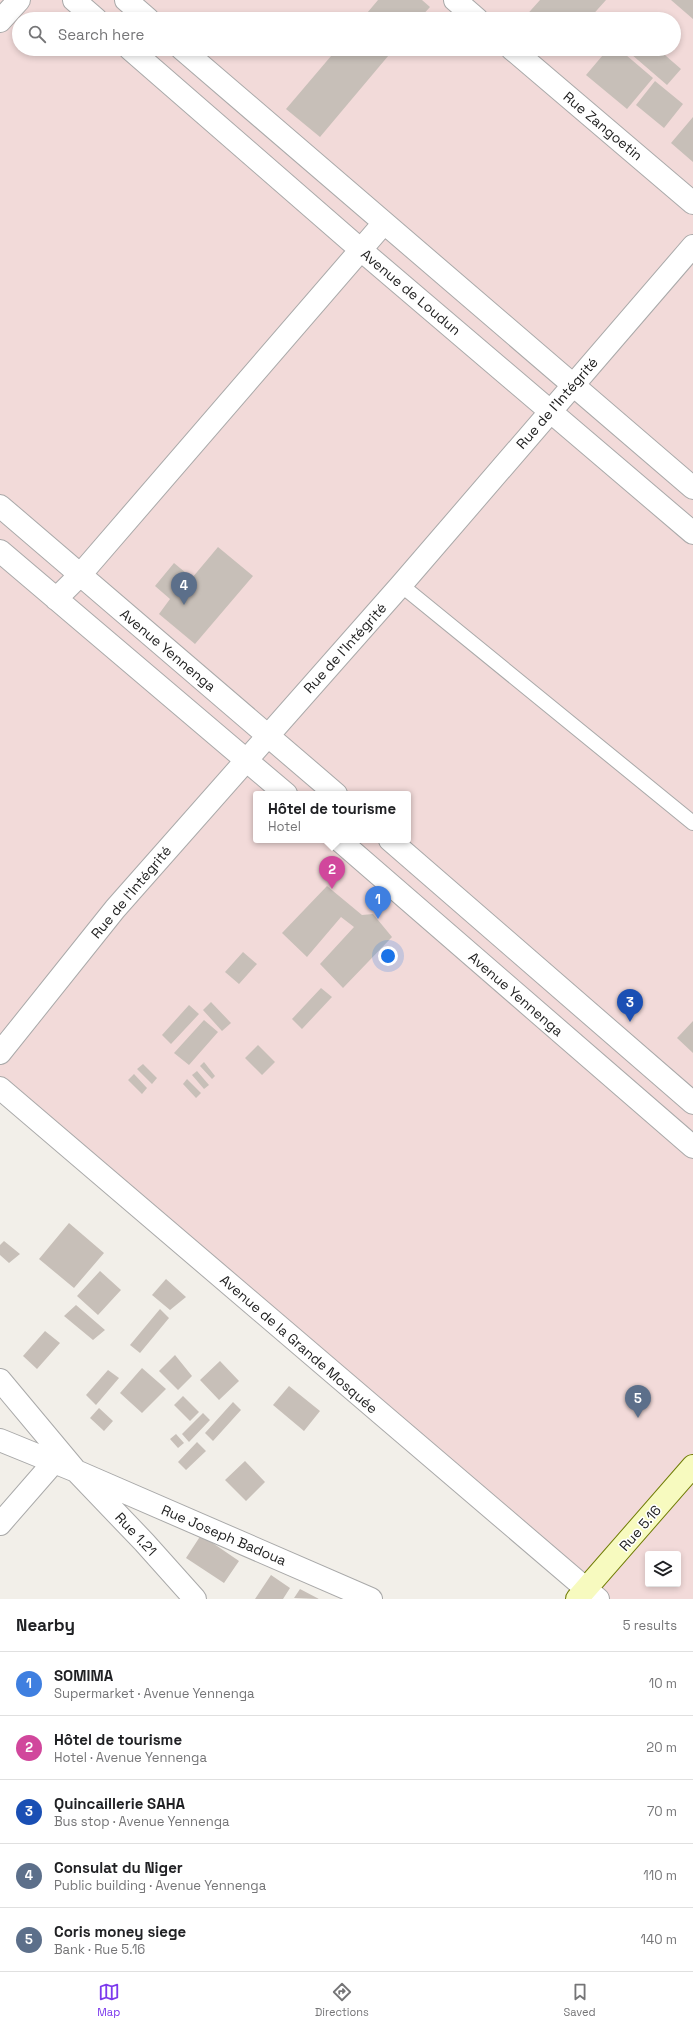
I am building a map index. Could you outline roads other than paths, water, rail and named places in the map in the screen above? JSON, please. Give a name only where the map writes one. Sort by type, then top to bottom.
[{"type":"main road","name":"Rue 5.16","points":[[587,1596],[693,1466]]},
{"type":"street","points":[[0,21],[19,0]]},
{"type":"street","points":[[74,0],[88,12]]},
{"type":"street","points":[[126,0],[140,12]]},
{"type":"street","points":[[455,0],[469,12]]},
{"type":"street","name":"Avenue de Loudun","points":[[138,56],[361,250],[693,533]]},
{"type":"street","points":[[190,56],[383,224],[693,488]]},
{"type":"street","name":"Rue Zangoetin","points":[[520,56],[693,203]]},
{"type":"street","points":[[56,599],[80,575],[383,224]]},
{"type":"street","name":"Rue de l'Intégrité","points":[[0,1053],[115,909],[401,585],[550,410],[693,246]]},
{"type":"street","points":[[642,489],[665,464]]},
{"type":"street","name":"Avenue Yennenga","points":[[0,506],[333,791]]},
{"type":"street","points":[[0,552],[283,791]]},
{"type":"street","name":"Avenue Yennenga","points":[[342,843],[693,1147]]},
{"type":"street","points":[[393,843],[693,1103]]},
{"type":"street","name":"Avenue de la Grande Mosquée","points":[[0,1088],[587,1596]]},
{"type":"street","name":"Rue 1.21","points":[[0,1380],[76,1471],[144,1542],[195,1599]]},
{"type":"street","name":"Rue Joseph Badoua","points":[[0,1440],[76,1471],[371,1599]]},
{"type":"street","points":[[0,1524],[54,1462]]},
{"type":"lane","points":[[401,585],[693,823]]},
{"type":"place","name":"Consulat du Niger","points":[[184,605]]},
{"type":"place","name":"Hôtel de tourisme","points":[[332,889]]},
{"type":"place","name":"SOMIMA","points":[[378,919]]},
{"type":"place","name":"Quincaillerie SAHA","points":[[630,1022]]},
{"type":"place","name":"Coris money siege","points":[[638,1418]]}]
